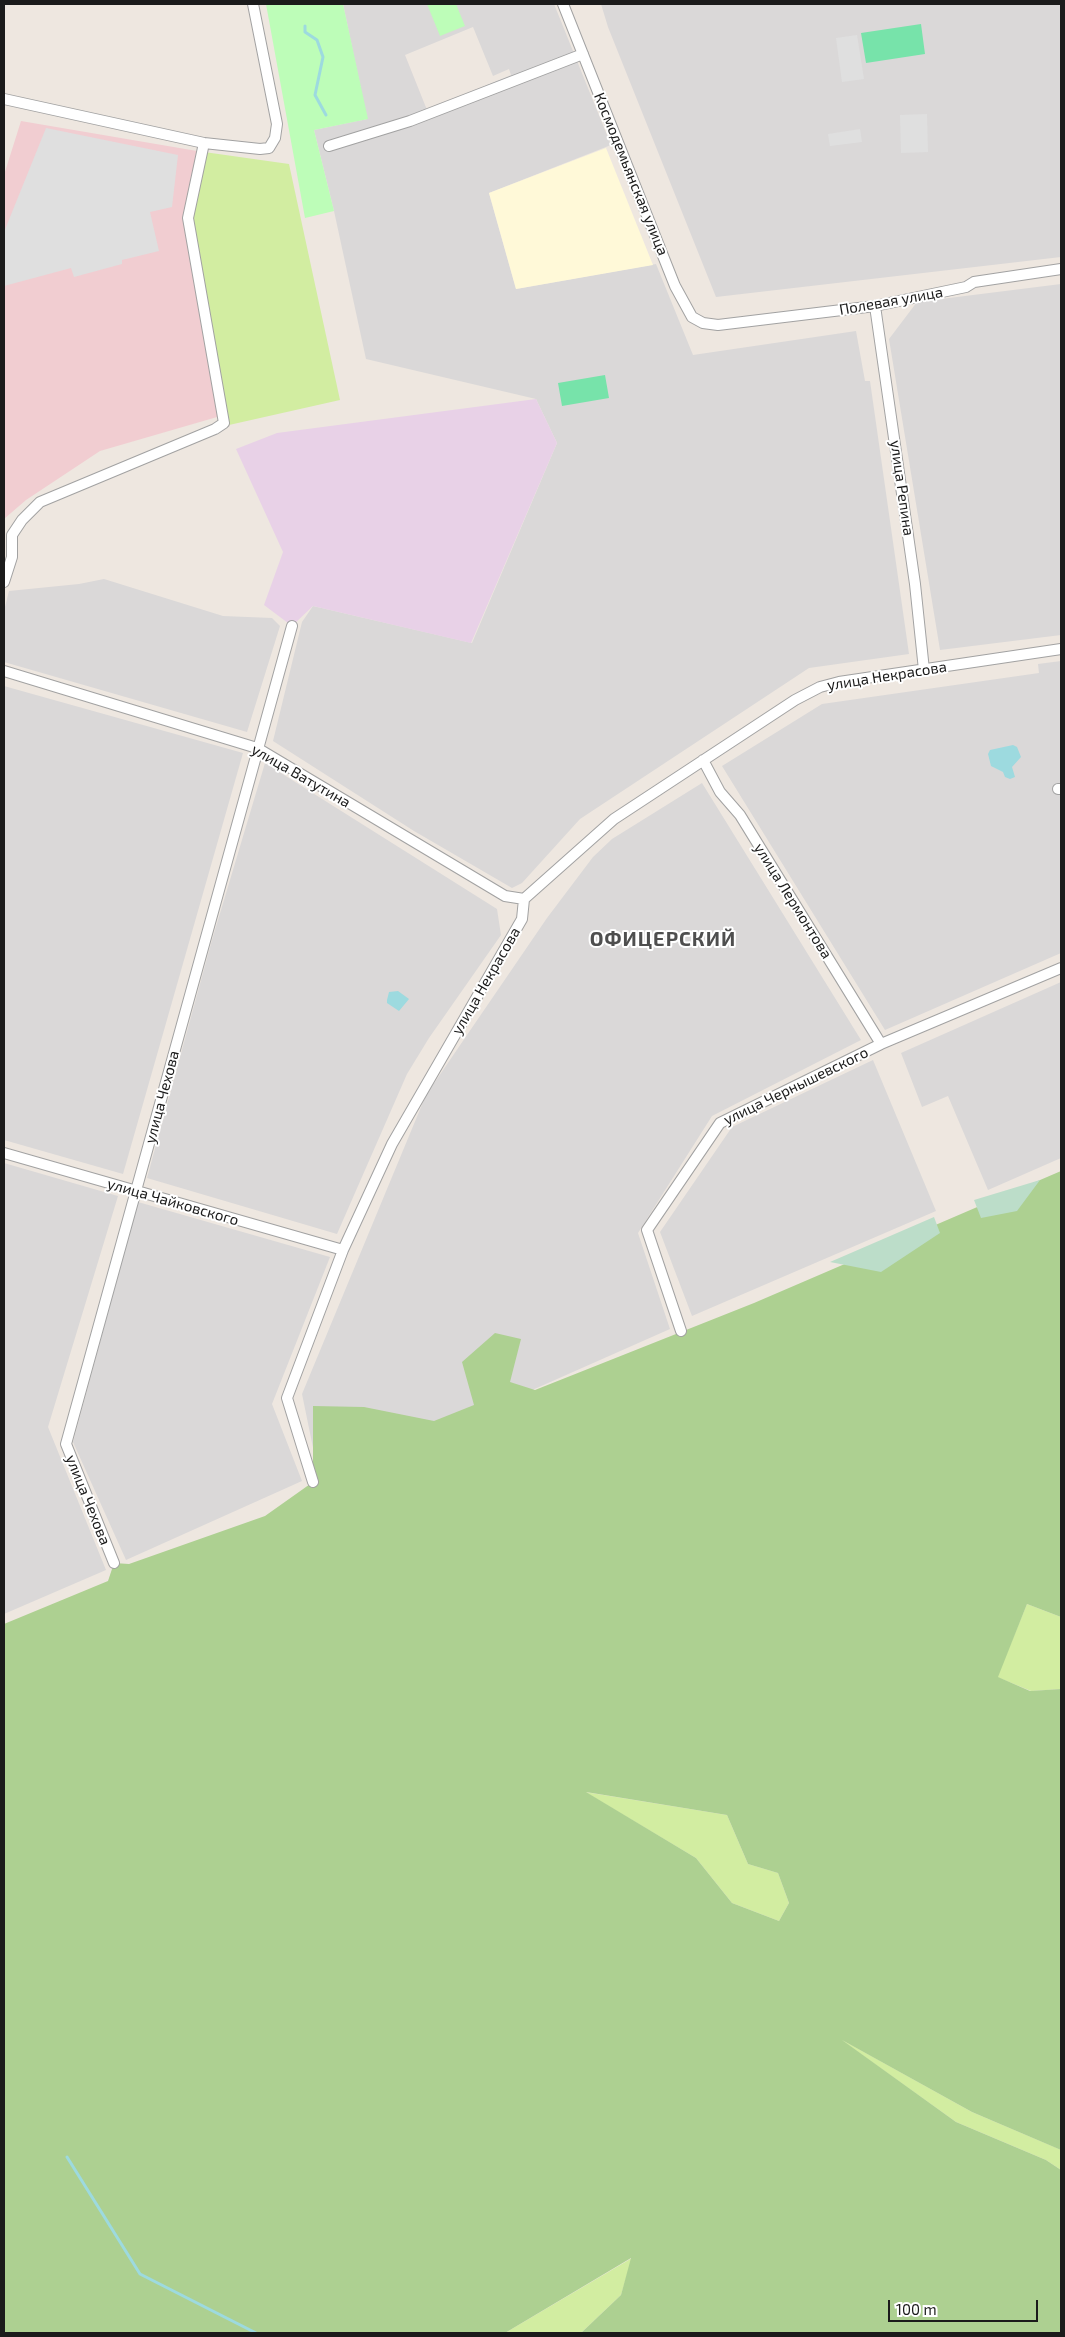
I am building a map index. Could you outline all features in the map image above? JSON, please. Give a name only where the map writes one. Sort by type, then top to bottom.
[{"type":"street","points":[[4,99],[204,142],[260,149],[269,148],[275,138],[277,124],[253,4]]},
{"type":"street","name":"Космодемьянская улица","points":[[563,4],[685,308],[692,317],[703,323],[718,325]]},
{"type":"street","points":[[329,146],[410,121],[583,54]]},
{"type":"street","points":[[4,582],[12,557],[12,535],[22,520],[40,502],[224,423],[188,218],[204,142]]},
{"type":"street","name":"Полевая улица","points":[[718,325],[875,306],[966,287],[974,282],[1061,269]]},
{"type":"street","name":"улица Репина","points":[[875,306],[914,574],[924,670]]},
{"type":"street","name":"улица Чехова","points":[[114,1563],[66,1444],[292,626]]},
{"type":"street","name":"улица Некрасова","points":[[313,1482],[287,1398],[343,1250],[392,1144],[522,919],[524,899],[614,819],[795,700],[820,687],[839,682],[1061,649]]},
{"type":"street","name":"улица Ватутина","points":[[4,671],[257,748],[505,896],[524,899]]},
{"type":"street","name":"улица Лермонтова","points":[[703,760],[720,792],[740,815],[881,1044]]},
{"type":"street","name":"улица Чернышевского","points":[[681,1330],[647,1230],[720,1123],[881,1044],[1061,968]]},
{"type":"street","name":"улица Чайковского","points":[[4,1152],[343,1250]]},
{"type":"shaded area","points":[[343,4],[554,4],[611,145],[489,193],[516,289],[656,264],[693,355],[856,331],[865,381],[870,381],[909,654],[809,668],[580,819],[522,883],[512,888],[414,831],[273,741],[302,622],[313,606],[472,643],[557,443],[536,399],[366,359],[334,211],[314,130],[367,119]],"holes":[[[473,27],[493,76],[509,69],[511,75],[427,110],[405,55]]]},
{"type":"shaded area","points":[[601,4],[1061,4],[1061,257],[716,297],[608,27]]},
{"type":"shaded area","points":[[857,35],[864,79],[842,82],[836,38]]},
{"type":"shaded area","points":[[927,114],[928,152],[901,153],[900,115]]},
{"type":"shaded area","points":[[21,121],[197,151],[185,214],[224,415],[100,451],[26,500],[4,519],[4,175]]},
{"type":"shaded area","points":[[46,128],[178,155],[172,207],[150,212],[159,251],[122,260],[122,264],[74,277],[71,268],[4,286],[4,232]]},
{"type":"shaded area","points":[[860,129],[862,142],[830,146],[828,134]]},
{"type":"shaded area","points":[[606,148],[653,265],[516,289],[489,193]]},
{"type":"shaded area","points":[[1061,284],[1061,635],[940,650],[889,339],[917,302]]},
{"type":"shaded area","points":[[536,399],[557,443],[471,643],[313,606],[292,626],[264,605],[283,552],[236,449],[277,433]]},
{"type":"shaded area","points":[[104,579],[223,616],[272,618],[280,626],[247,732],[4,662],[4,611],[9,591],[79,584]]},
{"type":"shaded area","points":[[1061,661],[1061,953],[885,1030],[722,766],[822,704],[1039,673],[1038,664]]},
{"type":"shaded area","points":[[4,686],[243,753],[123,1174],[4,1140]]},
{"type":"shaded area","points":[[265,763],[497,909],[501,935],[429,1038],[407,1074],[337,1234],[147,1178],[212,940]]},
{"type":"shaded area","points":[[702,783],[861,1040],[712,1116],[638,1233],[670,1329],[530,1391],[319,1477],[302,1394],[426,1095],[547,918],[593,857],[612,839]]},
{"type":"shaded area","points":[[1061,982],[1061,1158],[988,1190],[948,1096],[922,1107],[901,1053]]},
{"type":"shaded area","points":[[873,1060],[936,1211],[692,1316],[660,1232],[732,1127]]},
{"type":"shaded area","points":[[4,1163],[118,1196],[48,1427],[106,1570],[4,1614]]},
{"type":"shaded area","points":[[138,1202],[330,1257],[272,1404],[302,1481],[126,1560],[73,1442]]},
{"type":"green space","points":[[266,4],[343,4],[368,119],[314,130],[334,211],[305,218]]},
{"type":"green space","points":[[427,4],[456,4],[465,26],[440,36]]},
{"type":"green space","points":[[921,24],[925,54],[866,63],[861,33]]},
{"type":"green space","points":[[197,151],[289,164],[340,400],[229,425],[224,415],[185,214]]},
{"type":"green space","points":[[605,375],[609,398],[562,406],[558,383]]},
{"type":"green space","points":[[1061,1171],[1061,1617],[1027,1604],[998,1677],[1030,1691],[1061,1689],[1061,2150],[972,2112],[842,2040],[956,2122],[1046,2160],[1061,2170],[1061,2333],[581,2333],[621,2295],[631,2258],[505,2333],[4,2333],[4,1624],[108,1581],[114,1563],[129,1564],[265,1516],[313,1482],[313,1406],[364,1407],[434,1421],[474,1405],[462,1362],[495,1333],[521,1339],[510,1382],[535,1390],[754,1303]],"holes":[[[586,1792],[727,1815],[748,1864],[778,1873],[789,1903],[779,1921],[732,1903],[696,1858]]]},
{"type":"green space","points":[[1040,1180],[1017,1211],[981,1218],[974,1200]]},
{"type":"green space","points":[[934,1217],[940,1233],[881,1272],[830,1262]]},
{"type":"green space","points":[[1027,1604],[1061,1617],[1061,1689],[1031,1691],[997,1677]]},
{"type":"green space","points":[[585,1792],[727,1815],[748,1864],[778,1873],[789,1903],[779,1921],[732,1903],[696,1858]]},
{"type":"green space","points":[[837,2037],[972,2112],[1061,2150],[1061,2170],[1046,2160],[956,2122]]},
{"type":"green space","points":[[632,2258],[621,2295],[581,2333],[505,2333]]},
{"type":"water","points":[[1013,745],[1017,747],[1021,757],[1012,767],[1015,777],[1010,779],[1005,777],[1003,772],[991,766],[988,754],[990,750]]},
{"type":"water","points":[[398,991],[409,999],[399,1011],[387,1003],[389,992]]},
{"type":"waterway","points":[[305,26],[305,32],[317,40],[323,57],[315,95],[326,115]]},
{"type":"waterway","points":[[67,2157],[140,2274],[256,2333]]},
{"type":"district","name":"ОФИЦЕРСКИЙ","points":[[663,939]]}]
